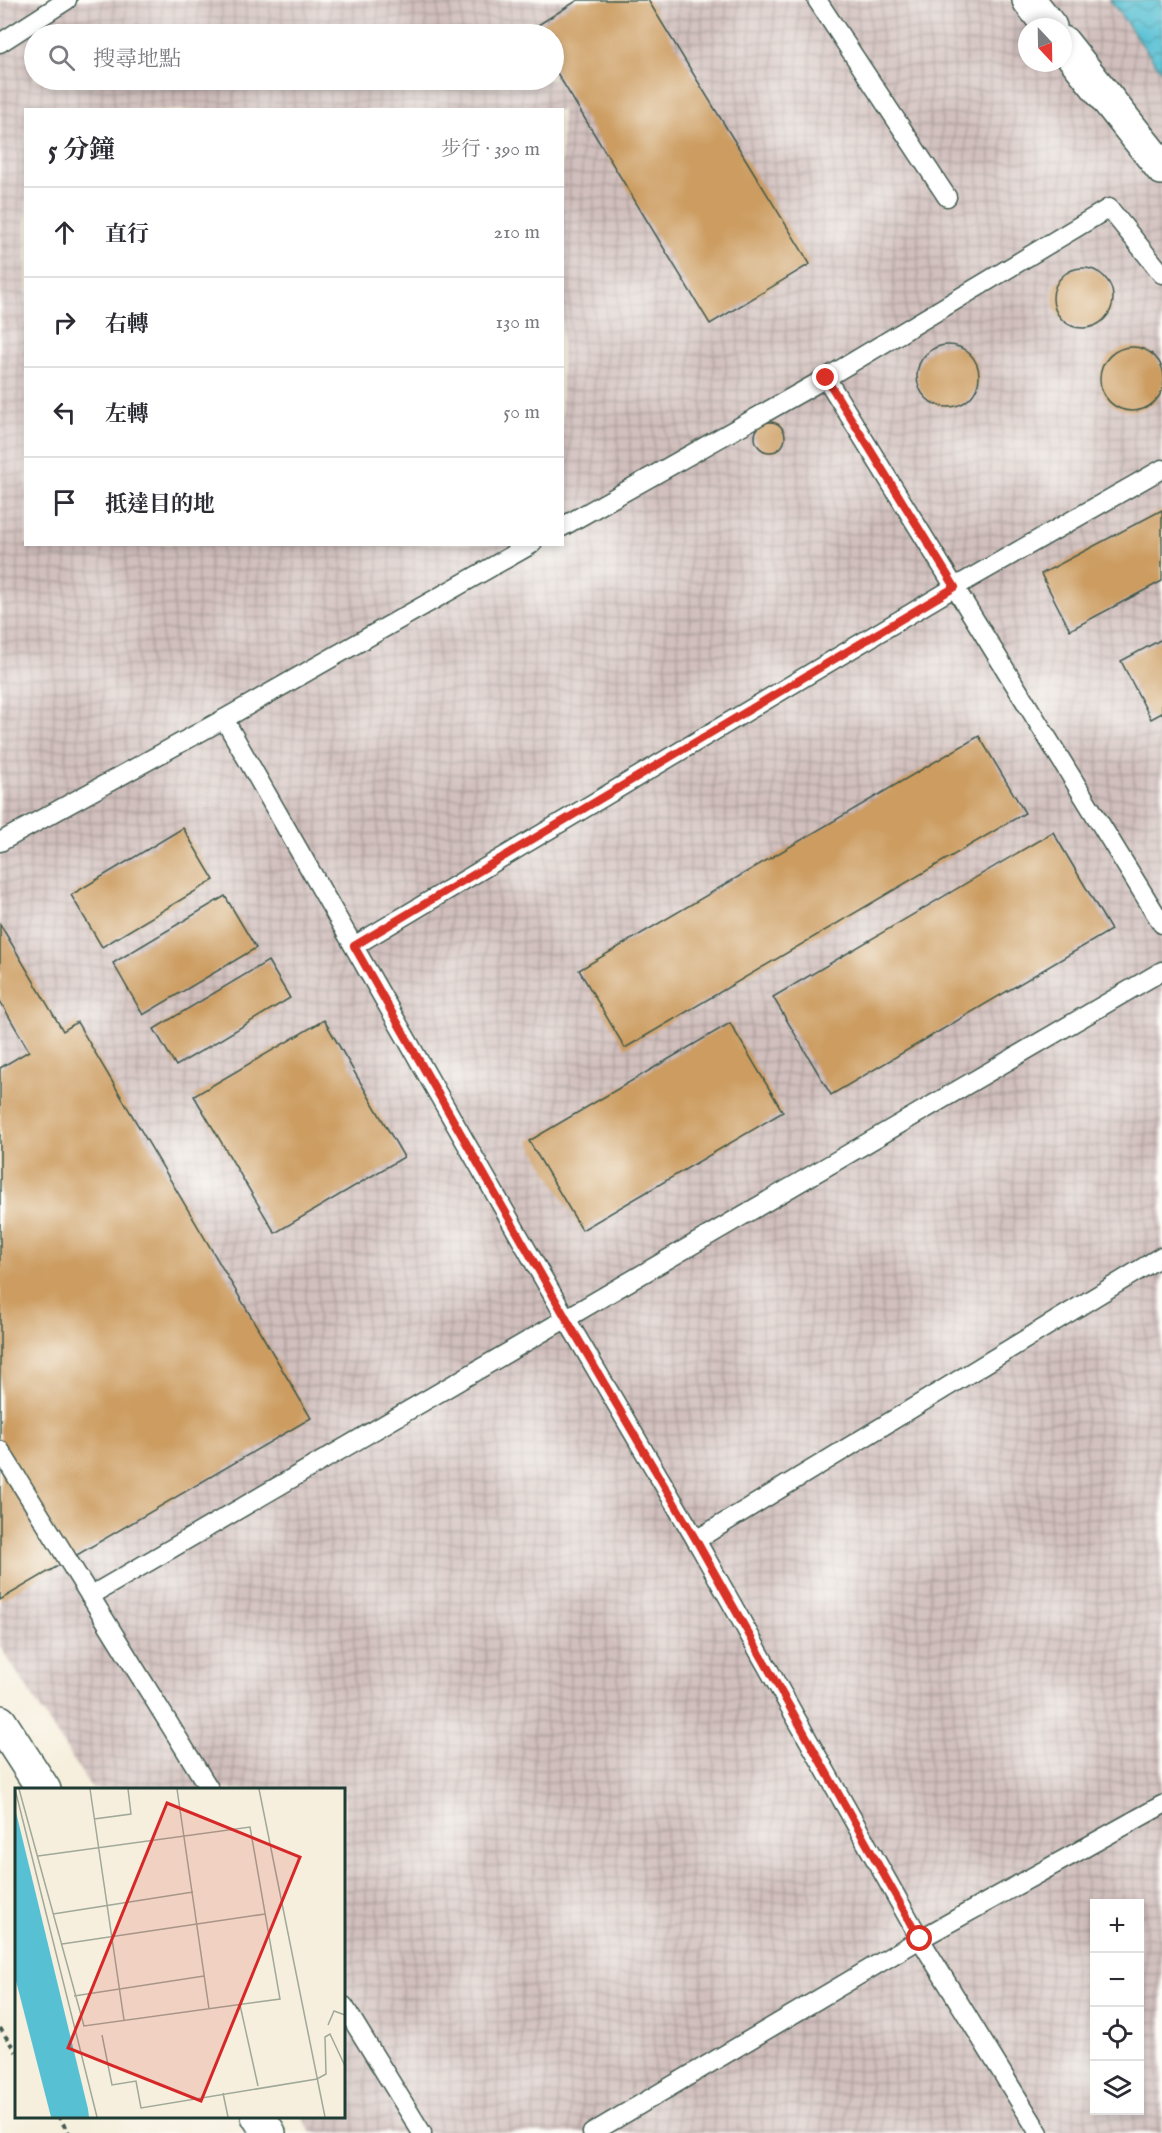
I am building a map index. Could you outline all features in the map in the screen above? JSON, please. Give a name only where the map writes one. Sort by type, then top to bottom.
[{"type":"street","points":[[1029,0],[1043,18]]},
{"type":"street","points":[[1072,54],[1162,168]]},
{"type":"street","points":[[0,1722],[43,1788]]},
{"type":"street","points":[[259,2118],[269,2133]]},
{"type":"lane","points":[[30,24],[67,0]]},
{"type":"lane","points":[[817,0],[947,197]]},
{"type":"lane","points":[[0,43],[24,28]]},
{"type":"lane","points":[[564,526],[826,378],[1109,208],[1162,274]]},
{"type":"lane","points":[[826,378],[1162,924]]},
{"type":"lane","points":[[354,946],[955,587],[1162,469]]},
{"type":"lane","points":[[0,842],[224,719],[528,546]]},
{"type":"lane","points":[[224,719],[567,1320],[696,1540],[920,1939],[1039,2133]]},
{"type":"lane","points":[[90,1596],[567,1320],[1162,971]]},
{"type":"lane","points":[[696,1540],[1162,1256]]},
{"type":"lane","points":[[0,1450],[209,1788]]},
{"type":"lane","points":[[592,2133],[920,1939],[1162,1805]]},
{"type":"lane","points":[[345,2008],[422,2133]]},
{"type":"path","points":[[0,2028],[15,2050]]},
{"type":"path","points":[[59,2118],[69,2133]]},
{"type":"shaded area","points":[[0,0],[1162,0],[1162,2133],[312,2133],[303,2118],[345,2118],[345,1788],[91,1788],[0,1646]]},
{"type":"water","points":[[1110,0],[1162,0],[1162,72]]},
{"type":"building","points":[[578,0],[648,0],[810,264],[710,324],[564,84],[564,24],[540,24]]},
{"type":"building","points":[[1083,268],[1100,273],[1108,281],[1113,298],[1108,315],[1100,323],[1083,328],[1066,323],[1058,315],[1053,298],[1058,281],[1066,273]]},
{"type":"building","points":[[942,345],[954,345],[970,354],[977,364],[979,376],[977,388],[970,398],[954,407],[942,407],[931,402],[922,393],[917,382],[917,370],[922,359],[931,350]]},
{"type":"building","points":[[1132,347],[1144,350],[1158,361],[1163,385],[1161,391],[1150,405],[1144,408],[1132,411],[1120,408],[1106,397],[1103,391],[1100,379],[1103,367],[1114,353],[1120,350]]},
{"type":"building","points":[[770,422],[781,426],[785,437],[781,448],[770,452],[759,448],[755,437],[759,426]]},
{"type":"building","points":[[1162,510],[1162,581],[1070,630],[1041,574]]},
{"type":"building","points":[[1162,639],[1162,713],[1151,719],[1121,661]]},
{"type":"building","points":[[979,736],[1025,813],[625,1048],[579,970]]},
{"type":"building","points":[[183,828],[214,880],[102,947],[71,895]]},
{"type":"building","points":[[1053,832],[1111,930],[831,1095],[773,997]]},
{"type":"building","points":[[225,896],[256,948],[143,1015],[113,963]]},
{"type":"building","points":[[0,924],[63,1031],[77,1022],[311,1418],[0,1600],[0,1068],[29,1051],[0,1001]]},
{"type":"building","points":[[268,961],[290,998],[176,1066],[154,1029]]},
{"type":"building","points":[[324,1020],[404,1157],[275,1233],[194,1096]]},
{"type":"building","points":[[730,1023],[783,1112],[582,1230],[529,1141]]},
{"type":"route","points":[[826,378],[955,587],[354,946],[567,1320],[696,1540],[920,1939]]}]
